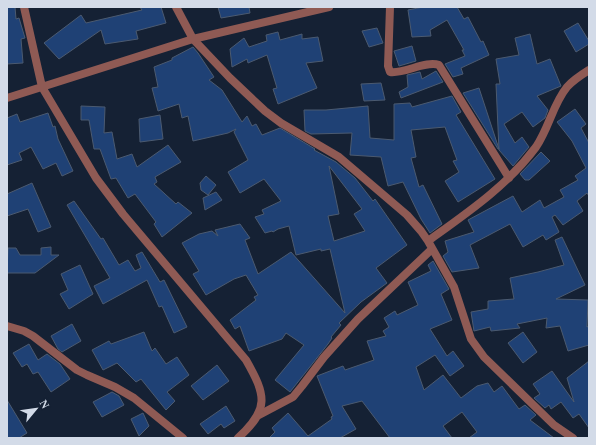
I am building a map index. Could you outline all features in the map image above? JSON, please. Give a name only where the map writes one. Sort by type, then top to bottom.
[{"type":"street","points":[[24,7],[42,87],[96,178],[123,214],[246,360],[257,380],[262,397],[259,415]]},
{"type":"street","points":[[176,7],[193,39],[265,112],[281,123],[339,156],[407,215],[428,241],[454,288],[471,339],[484,357],[554,425],[572,438]]},
{"type":"street","points":[[7,98],[193,39],[329,7]]},
{"type":"street","points":[[390,7],[388,66],[390,72],[397,73],[432,64],[439,65],[509,178]]},
{"type":"street","points":[[428,241],[482,202],[509,178],[536,146],[547,127],[561,96],[568,86],[589,70]]},
{"type":"street","points":[[238,438],[249,428],[259,415],[292,397],[358,319],[432,249]]},
{"type":"street","points":[[7,326],[24,331],[33,336],[77,370],[116,387],[134,398],[183,438]]},
{"type":"building","points":[[7,7],[15,7],[16,19],[19,18],[25,38],[21,39],[23,63],[7,64]]},
{"type":"building","points":[[140,7],[161,7],[166,23],[136,31],[138,39],[105,44],[101,30],[59,59],[44,43],[81,15],[86,23],[142,10]]},
{"type":"building","points":[[218,7],[249,7],[250,13],[221,18]]},
{"type":"building","points":[[423,7],[457,7],[464,19],[468,17],[481,42],[483,41],[489,55],[461,68],[463,74],[453,77],[445,64],[465,56],[462,50],[464,50],[447,20],[430,30],[431,36],[412,37],[408,10]]},
{"type":"building","points":[[578,23],[589,41],[589,44],[576,52],[564,31]]},
{"type":"building","points":[[377,28],[383,43],[369,47],[362,31]]},
{"type":"building","points":[[278,32],[280,40],[302,34],[302,39],[318,37],[323,61],[306,63],[317,88],[278,104],[273,89],[277,88],[267,55],[248,63],[247,59],[232,67],[230,49],[244,38],[249,47],[267,41],[266,35]]},
{"type":"building","points":[[530,34],[537,64],[550,59],[561,86],[537,96],[548,110],[545,118],[533,127],[522,112],[504,124],[515,143],[522,137],[529,147],[513,166],[499,150],[496,84],[500,84],[496,59],[519,55],[515,38]]},
{"type":"building","points":[[412,46],[416,61],[399,66],[394,51]]},
{"type":"building","points":[[193,47],[214,77],[209,80],[222,90],[242,122],[247,116],[252,126],[256,124],[262,135],[280,128],[336,162],[355,178],[373,201],[375,199],[407,245],[376,268],[387,283],[361,302],[339,323],[341,325],[331,337],[332,338],[328,344],[290,392],[275,380],[304,345],[286,333],[282,339],[249,351],[240,326],[235,329],[230,320],[256,300],[254,297],[258,295],[246,275],[234,279],[206,295],[193,274],[199,271],[182,243],[199,234],[212,231],[218,236],[215,230],[240,224],[250,238],[245,240],[258,274],[291,252],[345,313],[330,249],[321,251],[321,249],[296,255],[289,226],[273,232],[265,233],[255,217],[264,214],[262,210],[281,201],[264,179],[240,193],[228,172],[248,160],[234,132],[236,129],[228,133],[193,141],[188,116],[182,118],[179,104],[158,111],[152,88],[158,87],[154,67],[172,60],[172,58]],"holes":[[[329,166],[362,209],[354,214],[365,231],[334,241],[328,216],[339,214]]]},
{"type":"building","points":[[436,71],[443,82],[401,98],[399,92],[408,87],[407,75],[420,72],[422,79]]},
{"type":"building","points":[[381,83],[385,100],[364,101],[361,84]]},
{"type":"building","points":[[479,88],[499,149],[463,93]]},
{"type":"building","points":[[452,96],[461,112],[456,115],[495,179],[458,202],[445,181],[459,172],[453,161],[457,160],[445,127],[411,130],[416,157],[411,158],[419,187],[423,185],[442,224],[430,233],[421,219],[403,182],[388,186],[381,157],[350,155],[352,133],[311,134],[305,131],[304,110],[326,110],[368,106],[370,138],[394,140],[394,104],[410,103],[412,107]]},
{"type":"building","points":[[81,106],[105,107],[104,133],[112,132],[117,159],[132,154],[137,167],[168,145],[181,162],[155,177],[157,182],[154,184],[176,204],[178,202],[192,213],[162,237],[154,224],[156,222],[135,194],[128,198],[116,178],[111,179],[100,149],[94,149],[89,120],[81,120]]},
{"type":"building","points":[[575,109],[586,124],[581,128],[589,143],[589,196],[587,193],[577,201],[583,211],[563,225],[555,215],[552,217],[559,232],[546,240],[543,235],[523,247],[510,224],[470,245],[479,268],[452,272],[443,256],[448,252],[445,241],[474,232],[468,220],[513,196],[522,212],[540,200],[544,208],[564,197],[560,190],[578,180],[575,176],[586,168],[572,141],[557,122]]},
{"type":"building","points":[[48,113],[53,127],[55,126],[58,139],[73,171],[62,176],[56,163],[43,169],[31,147],[19,153],[22,160],[7,165],[7,118],[17,114],[20,122]]},
{"type":"building","points":[[160,115],[163,139],[140,142],[139,119]]},
{"type":"building","points":[[541,152],[550,161],[529,180],[525,180],[520,174]]},
{"type":"building","points":[[206,176],[216,185],[208,195],[201,190],[200,183]]},
{"type":"building","points":[[32,183],[51,227],[38,232],[28,209],[7,216],[7,194]]},
{"type":"building","points":[[216,192],[222,200],[205,210],[203,198]]},
{"type":"building","points":[[74,201],[101,239],[103,238],[119,265],[128,260],[135,271],[141,268],[136,255],[142,252],[160,282],[164,280],[187,327],[174,333],[162,306],[159,307],[147,280],[103,304],[94,286],[110,278],[67,205]]},
{"type":"building","points":[[562,237],[585,285],[556,299],[588,300],[587,327],[589,326],[589,345],[568,351],[560,326],[546,328],[547,318],[517,324],[520,328],[491,331],[490,327],[474,331],[471,312],[488,309],[488,301],[514,299],[510,278],[564,265],[555,240]]},
{"type":"building","points":[[51,247],[51,255],[59,255],[35,273],[7,273],[8,248],[16,248],[20,255],[41,255],[41,248]]},
{"type":"building","points":[[433,261],[449,289],[441,294],[452,320],[430,329],[447,356],[453,351],[464,366],[450,376],[435,355],[416,367],[424,390],[443,375],[461,398],[477,386],[488,383],[494,392],[502,386],[519,409],[525,405],[536,415],[530,420],[554,438],[469,438],[477,432],[462,412],[443,426],[452,438],[390,438],[362,401],[342,406],[356,429],[340,438],[269,438],[275,432],[272,428],[288,413],[308,436],[332,419],[331,417],[333,416],[317,376],[343,366],[345,370],[374,360],[367,341],[386,336],[383,331],[389,327],[384,318],[395,311],[397,315],[418,305],[408,282],[431,271],[428,265]]},
{"type":"building","points":[[80,265],[93,294],[69,309],[60,294],[68,290],[61,274]]},
{"type":"building","points":[[72,324],[81,341],[62,352],[58,349],[51,336]]},
{"type":"building","points":[[144,332],[152,351],[155,348],[166,364],[177,357],[189,375],[167,392],[175,401],[166,410],[141,379],[136,382],[117,363],[103,370],[92,350],[109,341],[111,344]]},
{"type":"building","points":[[523,332],[537,352],[523,363],[508,343]]},
{"type":"building","points":[[29,344],[38,360],[47,354],[60,364],[70,379],[51,392],[38,372],[33,374],[27,364],[22,367],[13,353]]},
{"type":"building","points":[[589,361],[589,428],[579,414],[573,418],[561,402],[551,409],[549,405],[545,408],[534,398],[540,394],[533,384],[552,371],[574,402],[567,378]]},
{"type":"building","points":[[217,365],[229,381],[203,400],[191,386]]},
{"type":"building","points":[[112,392],[119,396],[124,405],[102,417],[93,402]]},
{"type":"building","points":[[7,400],[27,433],[19,438],[7,438]]},
{"type":"building","points":[[226,406],[235,421],[224,428],[221,424],[208,434],[200,424]]},
{"type":"building","points":[[143,413],[149,426],[139,436],[131,419]]}]
